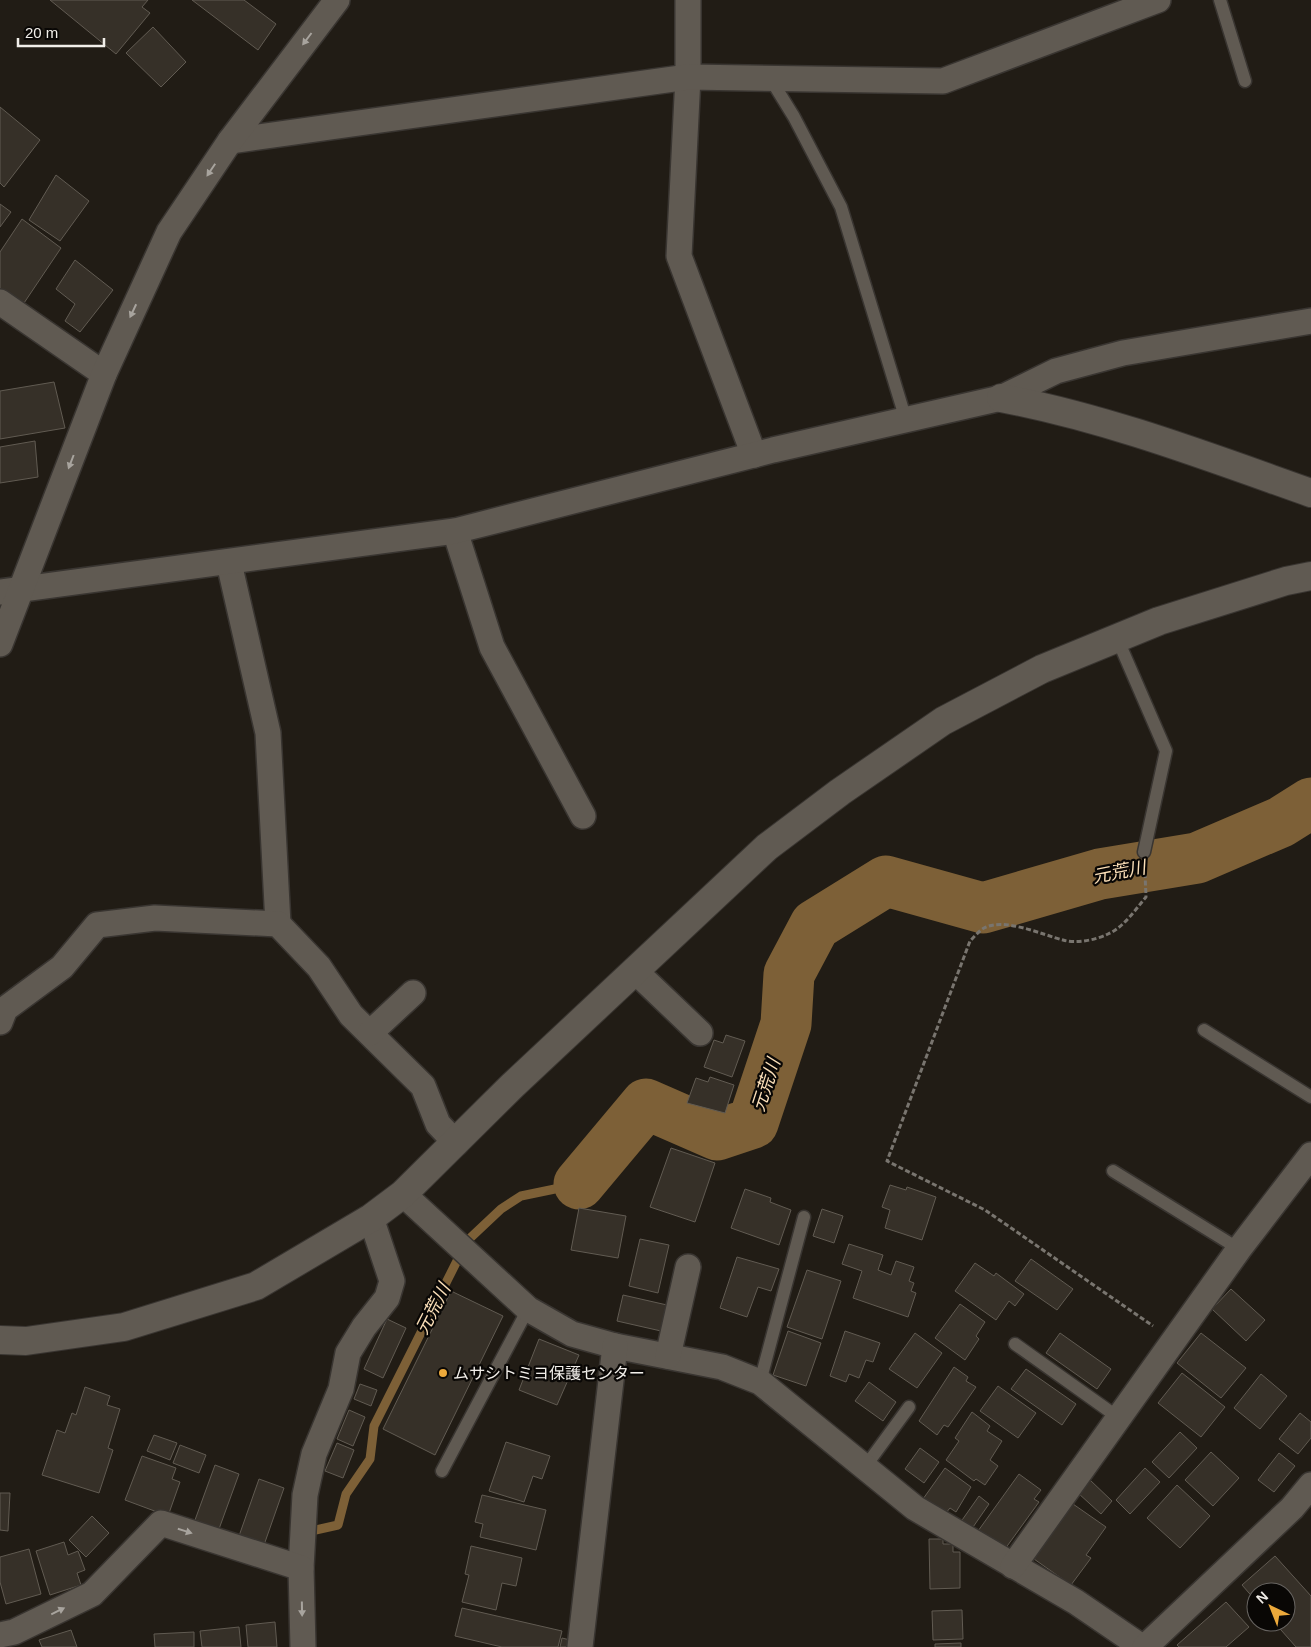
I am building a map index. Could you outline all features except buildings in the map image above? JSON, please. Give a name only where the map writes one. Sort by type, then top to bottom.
[{"type":"street","points":[[0,644],[11,592],[104,374],[169,232],[230,141],[337,0]]},
{"type":"street","points":[[688,0],[688,77],[679,256],[754,455]]},
{"type":"street","points":[[230,141],[688,77],[943,81],[1158,0]]},
{"type":"street","points":[[0,302],[104,374]]},
{"type":"street","points":[[11,592],[455,531],[754,455],[1001,398],[1056,371],[1123,353],[1311,321]]},
{"type":"street","points":[[1001,398],[1044,406],[1133,431],[1311,493]]},
{"type":"street","points":[[455,531],[492,647],[583,816]]},
{"type":"street","points":[[229,563],[268,733],[278,924],[319,967],[351,1015],[423,1086],[438,1124],[456,1143]]},
{"type":"street","points":[[0,1340],[26,1341],[124,1327],[256,1286],[370,1218],[403,1194],[767,847],[840,792],[943,721],[1042,669],[1159,621],[1286,581],[1311,576]]},
{"type":"street","points":[[0,1022],[5,1009],[62,967],[97,925],[155,918],[278,924]]},
{"type":"street","points":[[635,971],[700,1033]]},
{"type":"street","points":[[370,1033],[413,993]]},
{"type":"street","points":[[1014,1566],[1240,1249],[1311,1155]]},
{"type":"street","points":[[403,1194],[528,1309],[572,1334],[615,1346],[722,1367],[760,1382],[915,1508],[1076,1602],[1144,1647],[1292,1508],[1311,1485]]},
{"type":"street","points":[[303,1647],[301,1568],[305,1495],[314,1454],[341,1390],[348,1353],[364,1327],[387,1298],[392,1280],[370,1218]]},
{"type":"street","points":[[668,1356],[688,1267]]},
{"type":"street","points":[[580,1647],[615,1346]]},
{"type":"street","points":[[11,1638],[92,1594],[161,1524],[301,1568]]},
{"type":"lane","points":[[1220,0],[1245,81]]},
{"type":"lane","points":[[770,78],[794,117],[841,207],[906,420]]},
{"type":"lane","points":[[1117,638],[1166,751],[1144,852]]},
{"type":"lane","points":[[1204,1030],[1311,1097]]},
{"type":"lane","points":[[1114,1171],[1240,1249]]},
{"type":"lane","points":[[760,1382],[804,1217]]},
{"type":"lane","points":[[442,1471],[528,1309]]},
{"type":"lane","points":[[1015,1344],[1119,1418]]},
{"type":"lane","points":[[864,1466],[909,1407]]},
{"type":"path","points":[[1145,873],[1146,897],[1128,920],[1108,934],[1088,940],[1064,941],[1035,929],[1006,925],[985,927],[970,942],[887,1161],[985,1210],[1174,1341]]},
{"type":"waterway","name":"元荒川","points":[[579,1184],[646,1104],[717,1135],[753,1123],[786,1024],[789,974],[815,925],[886,881],[983,908],[1100,874],[1197,858],[1281,822],[1311,803]]},
{"type":"waterway","name":"元荒川","points":[[311,1531],[338,1525],[346,1494],[370,1459],[374,1426],[467,1241],[501,1209],[521,1196],[579,1184]]},
{"type":"place","name":"ムサシトミヨ保護センター","points":[[443,1373]]}]
